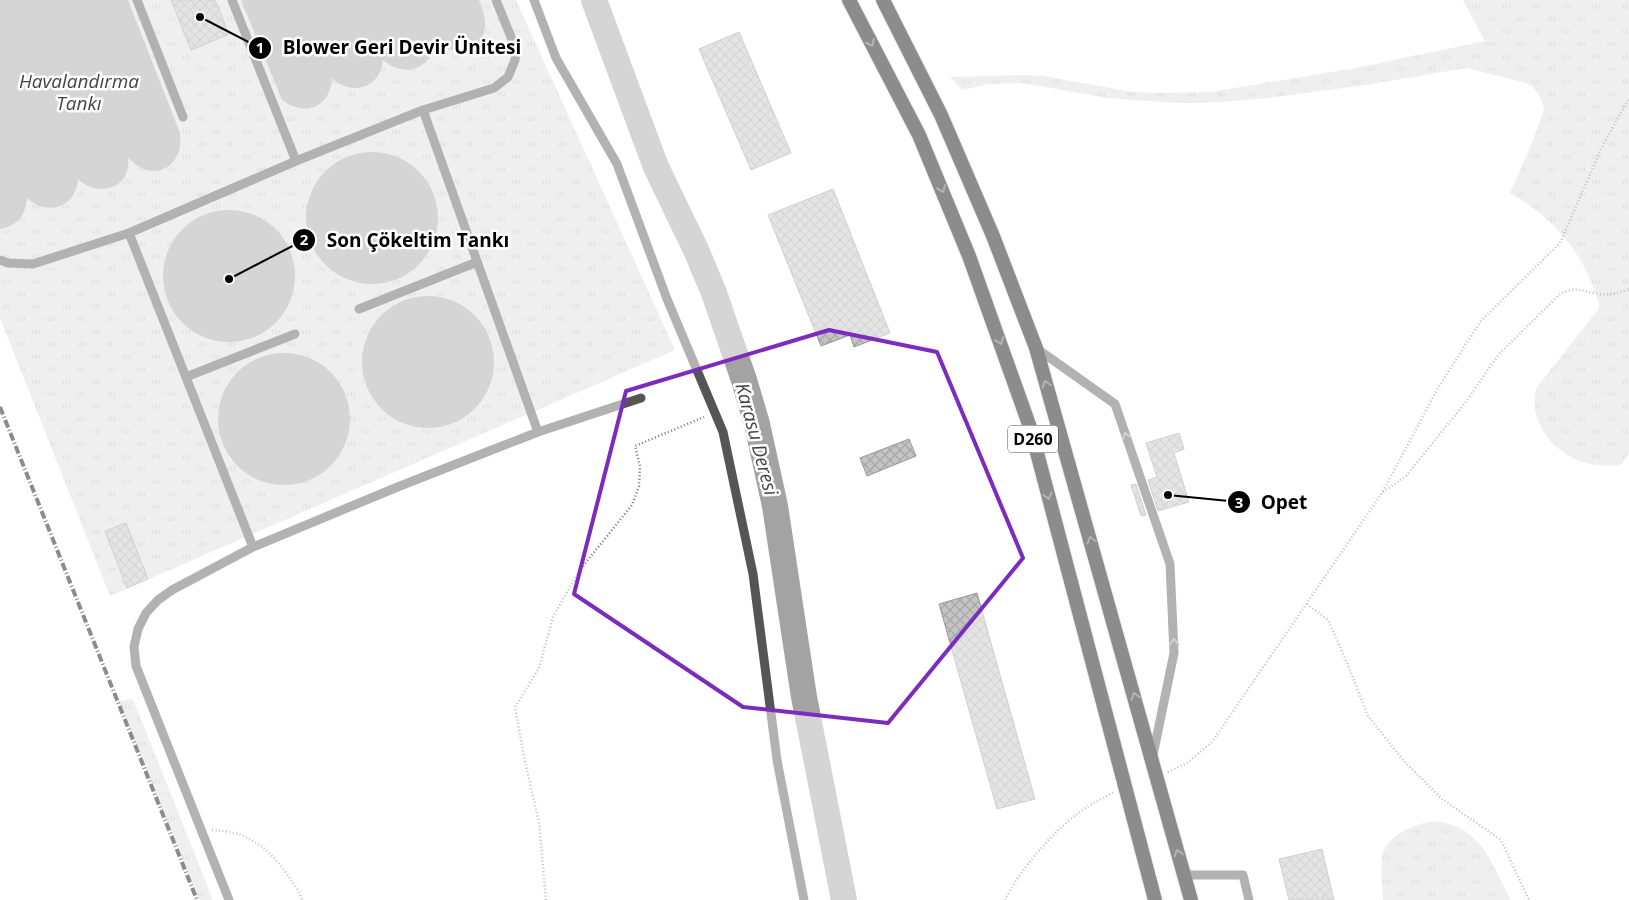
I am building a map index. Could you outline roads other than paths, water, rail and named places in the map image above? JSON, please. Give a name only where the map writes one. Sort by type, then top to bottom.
[{"type":"highway","name":"D260","points":[[849,0],[919,135],[969,256],[1031,430],[1155,900]]},
{"type":"highway","name":"D260","points":[[883,0],[941,115],[993,236],[1036,348],[1191,900]]},
{"type":"lane","points":[[138,0],[183,117]]},
{"type":"lane","points":[[232,0],[296,161]]},
{"type":"lane","points":[[0,260],[8,263],[33,264],[129,233],[296,161],[423,110],[494,88],[508,77],[515,60],[516,51],[496,0]]},
{"type":"lane","points":[[534,0],[556,58],[617,164],[667,299],[723,432],[753,574],[777,760],[804,900]]},
{"type":"lane","points":[[423,110],[538,432]]},
{"type":"lane","points":[[129,233],[253,547]]},
{"type":"lane","points":[[359,309],[478,262]]},
{"type":"lane","points":[[186,377],[295,334]]},
{"type":"lane","points":[[1036,348],[1116,404],[1170,564],[1174,653],[1152,758]]},
{"type":"lane","points":[[229,900],[136,666],[134,647],[138,629],[146,613],[158,600],[172,590],[253,547],[538,432],[641,398]]},
{"type":"lane","points":[[1184,875],[1243,875],[1248,900]]},
{"type":"water","name":"Havalandırma Tankı","points":[[0,0],[128,0],[180,133],[180,145],[172,163],[164,169],[156,171],[147,170],[137,165],[128,157],[128,168],[125,176],[112,187],[104,189],[95,188],[86,185],[78,179],[76,189],[67,202],[52,208],[35,204],[27,198],[25,210],[20,219],[6,228],[0,229]]},
{"type":"water","points":[[241,0],[479,0],[485,27],[482,37],[477,44],[463,50],[455,51],[447,48],[432,38],[432,49],[429,57],[424,64],[417,68],[409,70],[400,69],[391,66],[383,60],[377,77],[364,87],[348,87],[332,78],[327,96],[321,103],[315,107],[299,108],[282,100]]},
{"type":"water","points":[[372,152],[385,153],[397,157],[419,171],[433,193],[437,205],[437,231],[433,243],[419,265],[397,279],[385,283],[372,284],[359,283],[347,279],[325,265],[311,243],[307,231],[306,218],[307,205],[311,193],[325,171],[347,157],[359,153]]},
{"type":"water","points":[[229,210],[242,211],[254,215],[276,229],[290,251],[294,263],[294,289],[290,301],[276,323],[254,337],[242,341],[229,342],[216,341],[204,337],[182,323],[168,301],[164,289],[163,276],[164,263],[168,251],[182,229],[204,215],[216,211]]},
{"type":"water","points":[[428,296],[441,297],[453,301],[475,315],[489,337],[493,349],[493,375],[489,387],[475,409],[453,423],[441,427],[428,428],[415,427],[403,423],[381,409],[367,387],[363,375],[362,362],[363,349],[367,337],[381,315],[403,301],[415,297]]},
{"type":"water","points":[[284,353],[297,354],[309,358],[331,372],[345,394],[349,406],[349,432],[345,444],[331,466],[309,480],[297,484],[284,485],[271,484],[259,480],[237,466],[223,444],[219,432],[218,419],[219,406],[223,394],[237,372],[259,358],[271,354]]},
{"type":"waterway","name":"Karasu Deresi","points":[[594,0],[656,167],[696,250],[714,293],[757,424],[775,506],[804,697],[844,900]]},
{"type":"railway","points":[[0,407],[197,900]]},
{"type":"place","name":"Blower Geri Devir Ünitesi","points":[[200,17]]},
{"type":"place","name":"Son Çökeltim Tankı","points":[[229,279]]},
{"type":"place","name":"Opet","points":[[1168,495]]}]
